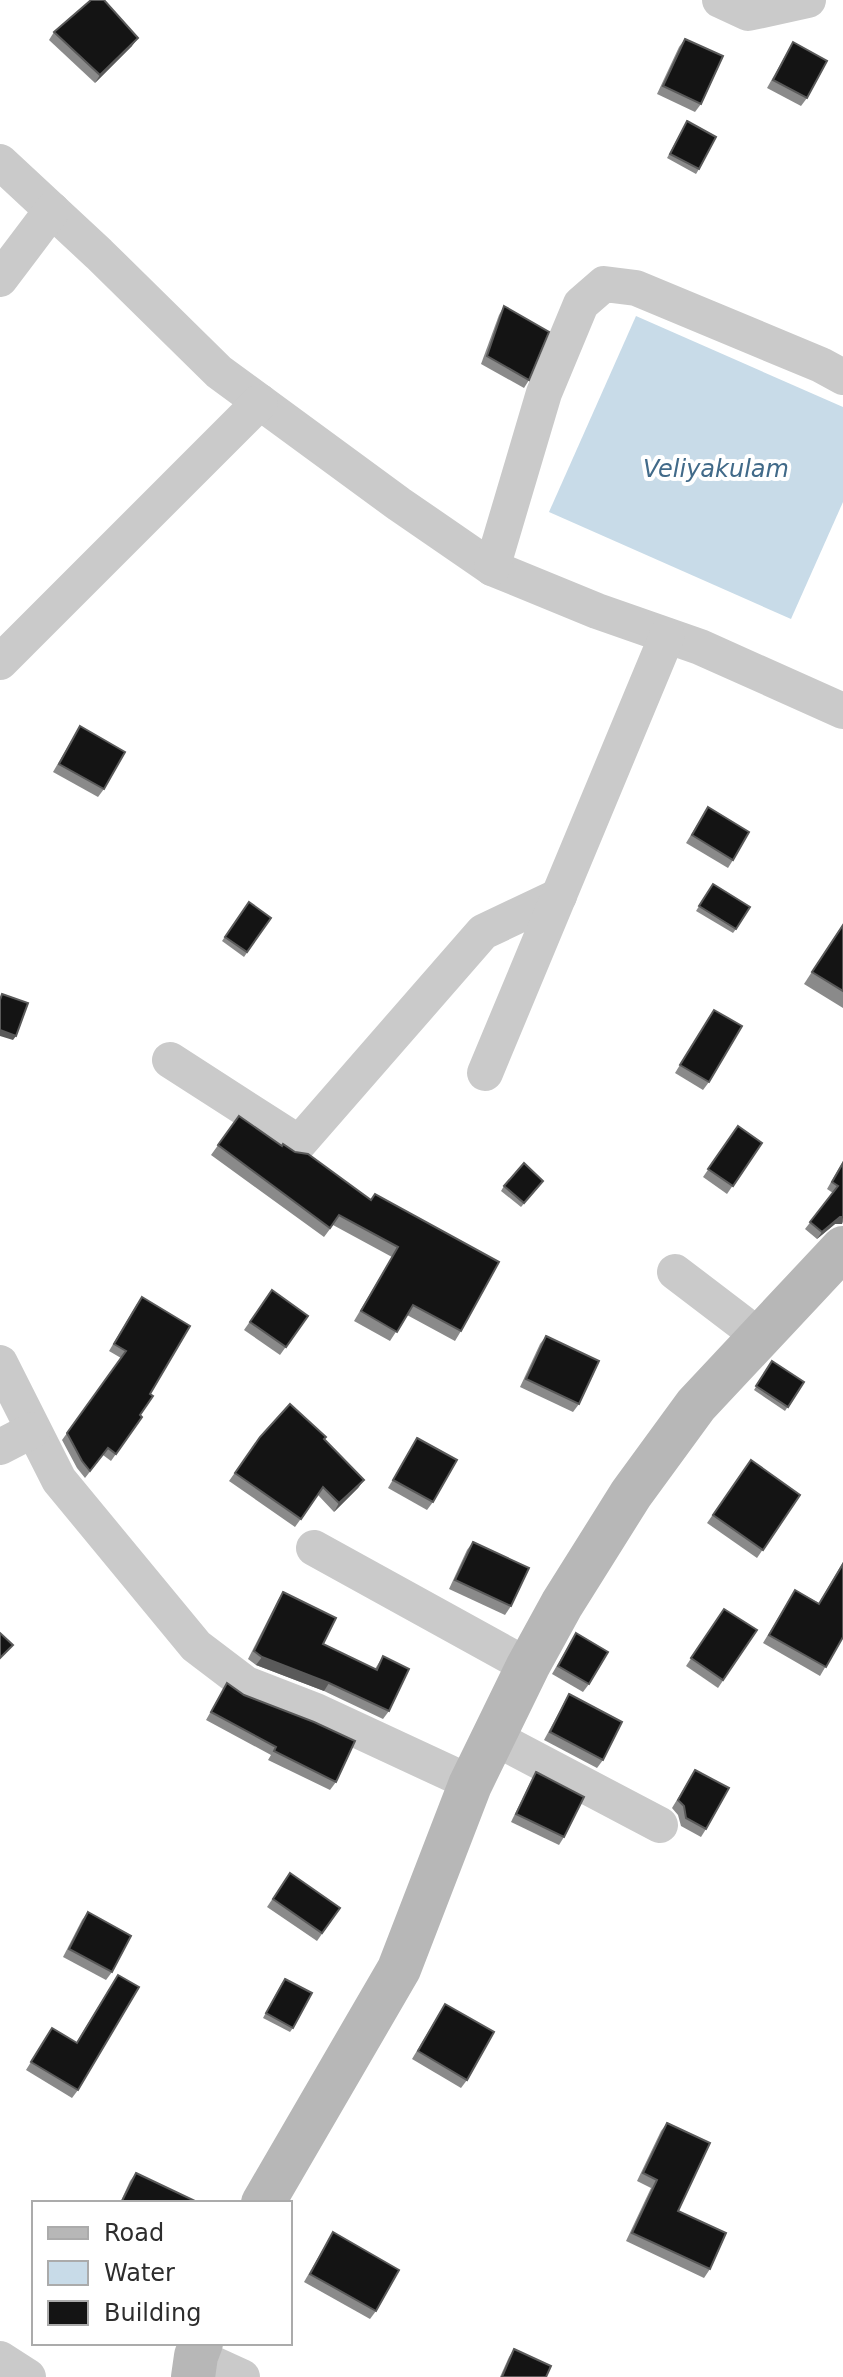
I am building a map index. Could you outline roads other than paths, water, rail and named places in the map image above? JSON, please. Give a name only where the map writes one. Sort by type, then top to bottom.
[{"type":"main road","points":[[264,2201],[399,1969],[470,1785],[562,1604],[655,1458],[696,1405],[843,1248]]},
{"type":"street","points":[[720,0],[748,13],[808,0]]},
{"type":"street","points":[[0,162],[219,372],[492,568],[597,611],[700,647],[843,711]]},
{"type":"street","points":[[0,279],[52,210]]},
{"type":"street","points":[[492,568],[544,393],[581,304],[604,284],[636,288],[843,377]]},
{"type":"street","points":[[0,662],[260,402]]},
{"type":"street","points":[[485,1073],[667,636]]},
{"type":"street","points":[[170,1060],[299,1143],[483,932],[559,896]]},
{"type":"street","points":[[675,1272],[759,1336]]},
{"type":"street","points":[[0,1363],[59,1480],[196,1646],[246,1684],[316,1711],[470,1785]]},
{"type":"street","points":[[0,1447],[33,1430]]},
{"type":"street","points":[[314,1548],[528,1666]]},
{"type":"street","points":[[493,1737],[660,1825]]},
{"type":"street","points":[[0,2359],[28,2377]]},
{"type":"street","points":[[197,2359],[242,2377]]},
{"type":"water","name":"Veliyakulam","points":[[636,316],[843,407],[843,502],[791,619],[549,512]]}]
